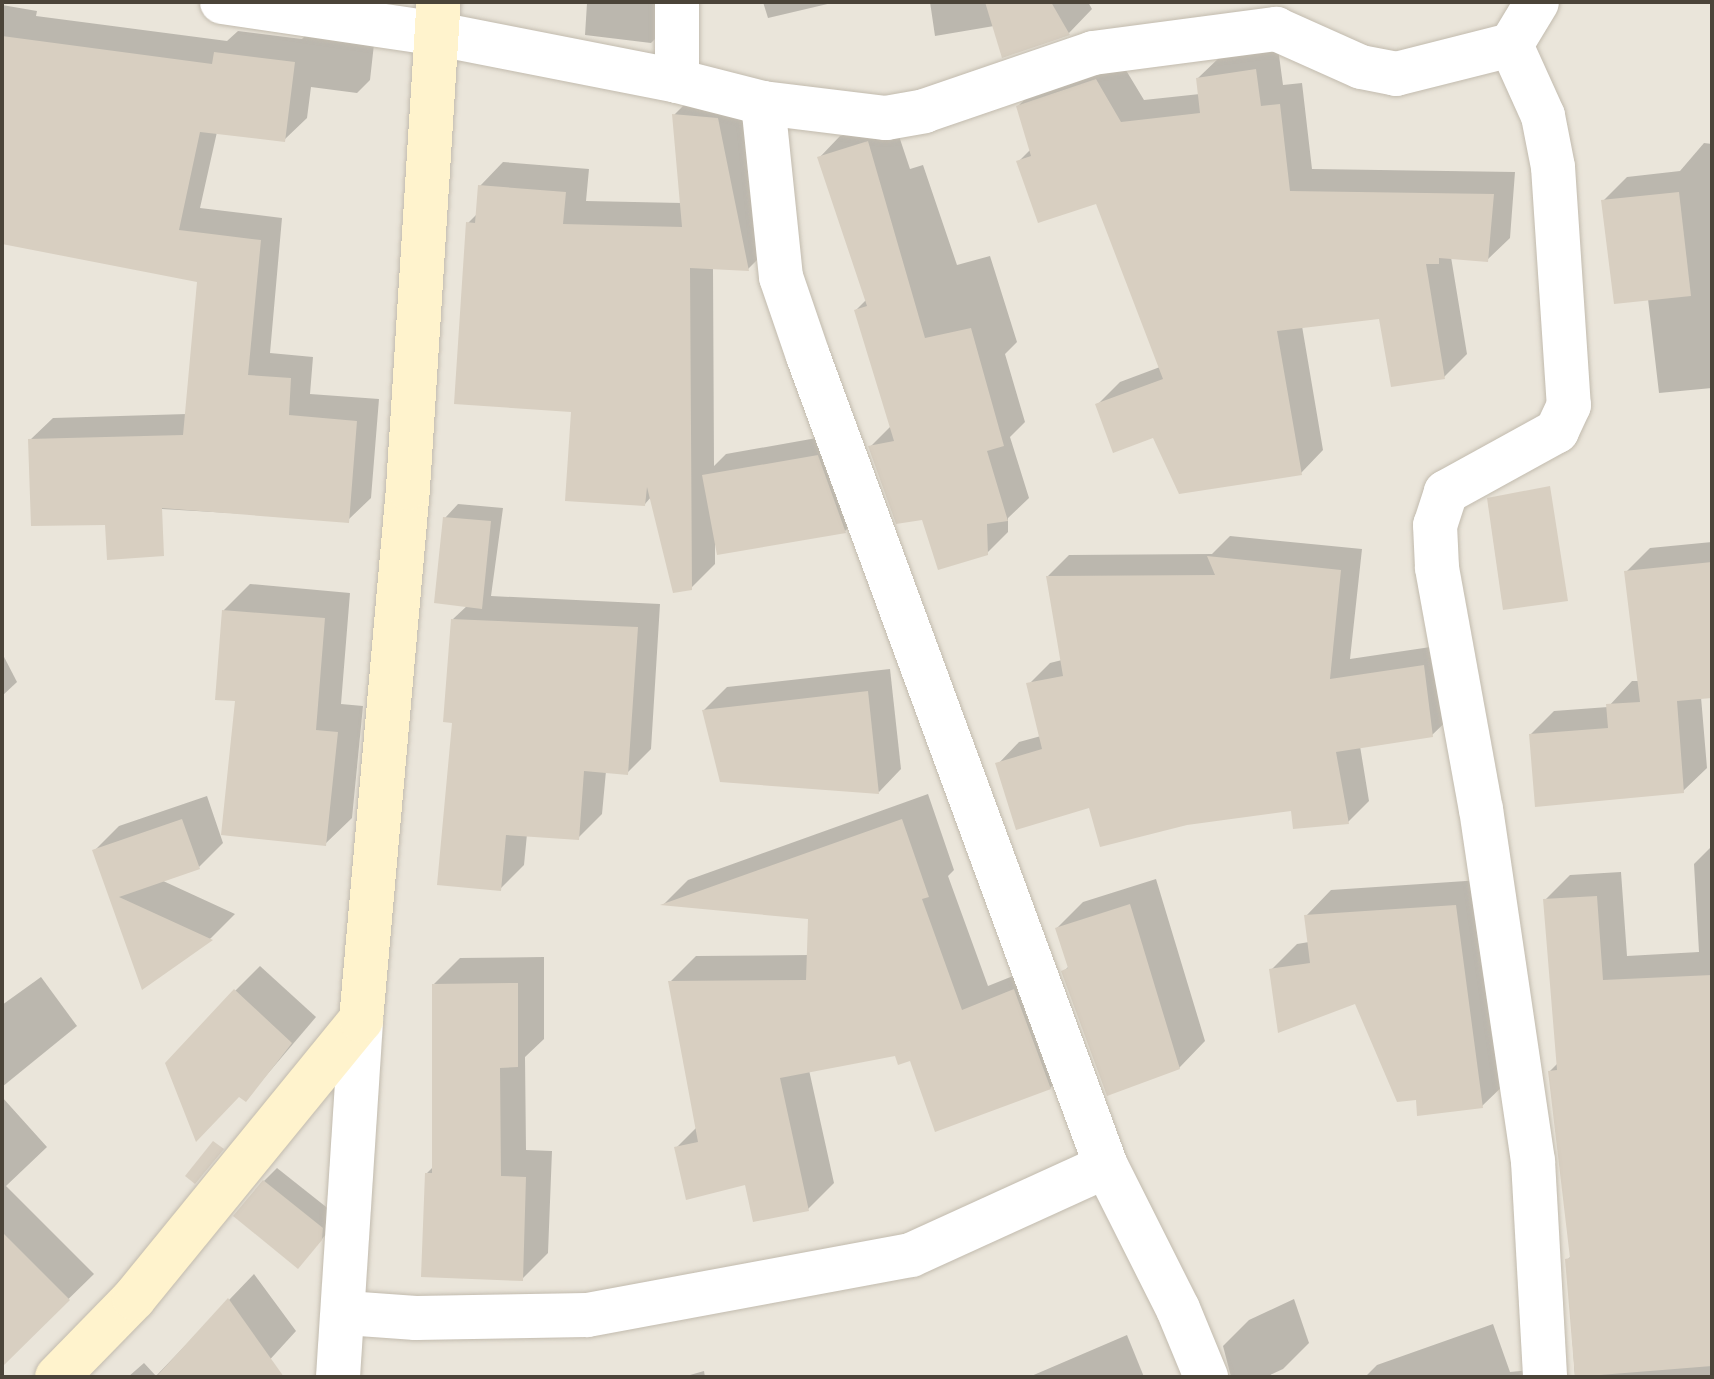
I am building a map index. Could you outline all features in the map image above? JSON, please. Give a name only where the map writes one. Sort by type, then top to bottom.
[{"type":"street","points":[[222,2],[439,18],[763,103],[886,118],[906,115],[1093,53],[1276,29],[1361,67],[1396,74],[1511,45],[1537,2]]},
{"type":"street","points":[[677,2],[677,81]]},
{"type":"street","points":[[338,1377],[346,1313],[361,1020],[384,799],[439,18]]},
{"type":"street","points":[[1511,45],[1543,116],[1553,167],[1569,405],[1557,431],[1446,492],[1435,525],[1437,568],[1481,809],[1533,1161],[1545,1377]]},
{"type":"street","points":[[763,103],[781,277],[941,727],[1106,1166],[1178,1309],[1206,1377]]},
{"type":"street","points":[[57,1377],[134,1298],[361,1020]]},
{"type":"street","points":[[346,1313],[416,1318],[587,1315],[896,1258],[943,1244],[1106,1166]]},
{"type":"shaded area","points":[[2,2],[1712,2],[1712,1377],[2,1377]]},
{"type":"building","points":[[985,2],[1051,2],[1070,35],[1002,58]]},
{"type":"building","points":[[2,36],[212,64],[214,52],[295,62],[285,142],[200,132],[179,230],[261,240],[248,375],[291,378],[289,415],[357,421],[349,523],[162,508],[164,556],[107,560],[105,525],[31,526],[28,439],[183,435],[197,282],[2,244]]},
{"type":"building","points":[[1256,69],[1261,106],[1280,104],[1290,191],[1494,194],[1488,262],[1439,258],[1439,264],[1426,264],[1445,379],[1391,387],[1379,319],[1277,331],[1302,475],[1179,494],[1153,438],[1113,453],[1095,404],[1163,379],[1096,204],[1038,223],[1016,161],[1031,156],[1016,106],[1096,79],[1121,122],[1200,113],[1196,78]]},
{"type":"building","points":[[672,114],[718,118],[749,271],[690,268],[692,590],[673,593],[647,487],[645,506],[565,501],[571,412],[454,404],[466,222],[475,223],[478,185],[566,192],[563,224],[682,227]]},
{"type":"building","points":[[868,141],[925,338],[971,328],[1004,446],[987,451],[1008,521],[987,524],[988,555],[938,570],[922,520],[896,524],[868,446],[894,441],[854,310],[867,306],[817,157]]},
{"type":"building","points":[[1679,192],[1691,296],[1614,304],[1601,200]]},
{"type":"building","points":[[818,455],[846,533],[717,555],[702,475]]},
{"type":"building","points":[[1550,486],[1568,601],[1503,610],[1487,498]]},
{"type":"building","points":[[443,517],[491,521],[482,609],[434,603]]},
{"type":"building","points":[[1207,556],[1341,570],[1330,679],[1424,665],[1433,737],[1336,752],[1349,824],[1293,829],[1291,811],[1187,825],[1100,847],[1089,808],[1016,830],[995,763],[1042,749],[1026,683],[1063,676],[1046,576],[1215,575]]},
{"type":"building","points":[[1712,562],[1712,698],[1677,701],[1684,793],[1535,807],[1529,734],[1608,728],[1606,704],[1640,702],[1624,571]]},
{"type":"building","points":[[222,610],[325,618],[316,730],[338,732],[326,846],[221,835],[235,701],[215,700]]},
{"type":"building","points":[[451,619],[638,627],[628,775],[584,771],[579,840],[506,835],[501,891],[437,885],[452,723],[443,722]]},
{"type":"building","points":[[868,691],[879,794],[720,782],[702,710]]},
{"type":"building","points":[[182,819],[200,869],[119,897],[213,940],[142,990],[92,850]]},
{"type":"building","points":[[902,819],[929,897],[922,899],[962,1010],[1014,989],[1051,1089],[935,1132],[910,1061],[898,1065],[895,1056],[780,1078],[809,1211],[753,1222],[745,1185],[686,1200],[674,1147],[698,1142],[668,981],[806,980],[808,919],[660,905]]},
{"type":"building","points":[[1597,896],[1603,980],[1712,975],[1712,1366],[1575,1377],[1565,1259],[1570,1258],[1548,1071],[1557,1070],[1543,899]]},
{"type":"building","points":[[1130,904],[1180,1069],[1107,1096],[1061,971],[1068,968],[1055,928]]},
{"type":"building","points":[[1456,905],[1483,1108],[1417,1116],[1416,1100],[1397,1102],[1355,1004],[1278,1033],[1269,969],[1310,963],[1304,915]]},
{"type":"building","points":[[518,983],[518,1067],[500,1068],[501,1176],[526,1177],[523,1281],[421,1277],[425,1173],[432,1173],[432,984]]},
{"type":"building","points":[[234,989],[292,1043],[246,1102],[239,1097],[196,1142],[165,1063]]},
{"type":"building","points":[[213,1141],[224,1149],[195,1184],[185,1176]]},
{"type":"building","points":[[263,1180],[323,1228],[322,1240],[298,1269],[233,1216]]},
{"type":"building","points":[[2,1232],[70,1300],[2,1367]]},
{"type":"building","points":[[228,1298],[284,1377],[156,1377]]}]
